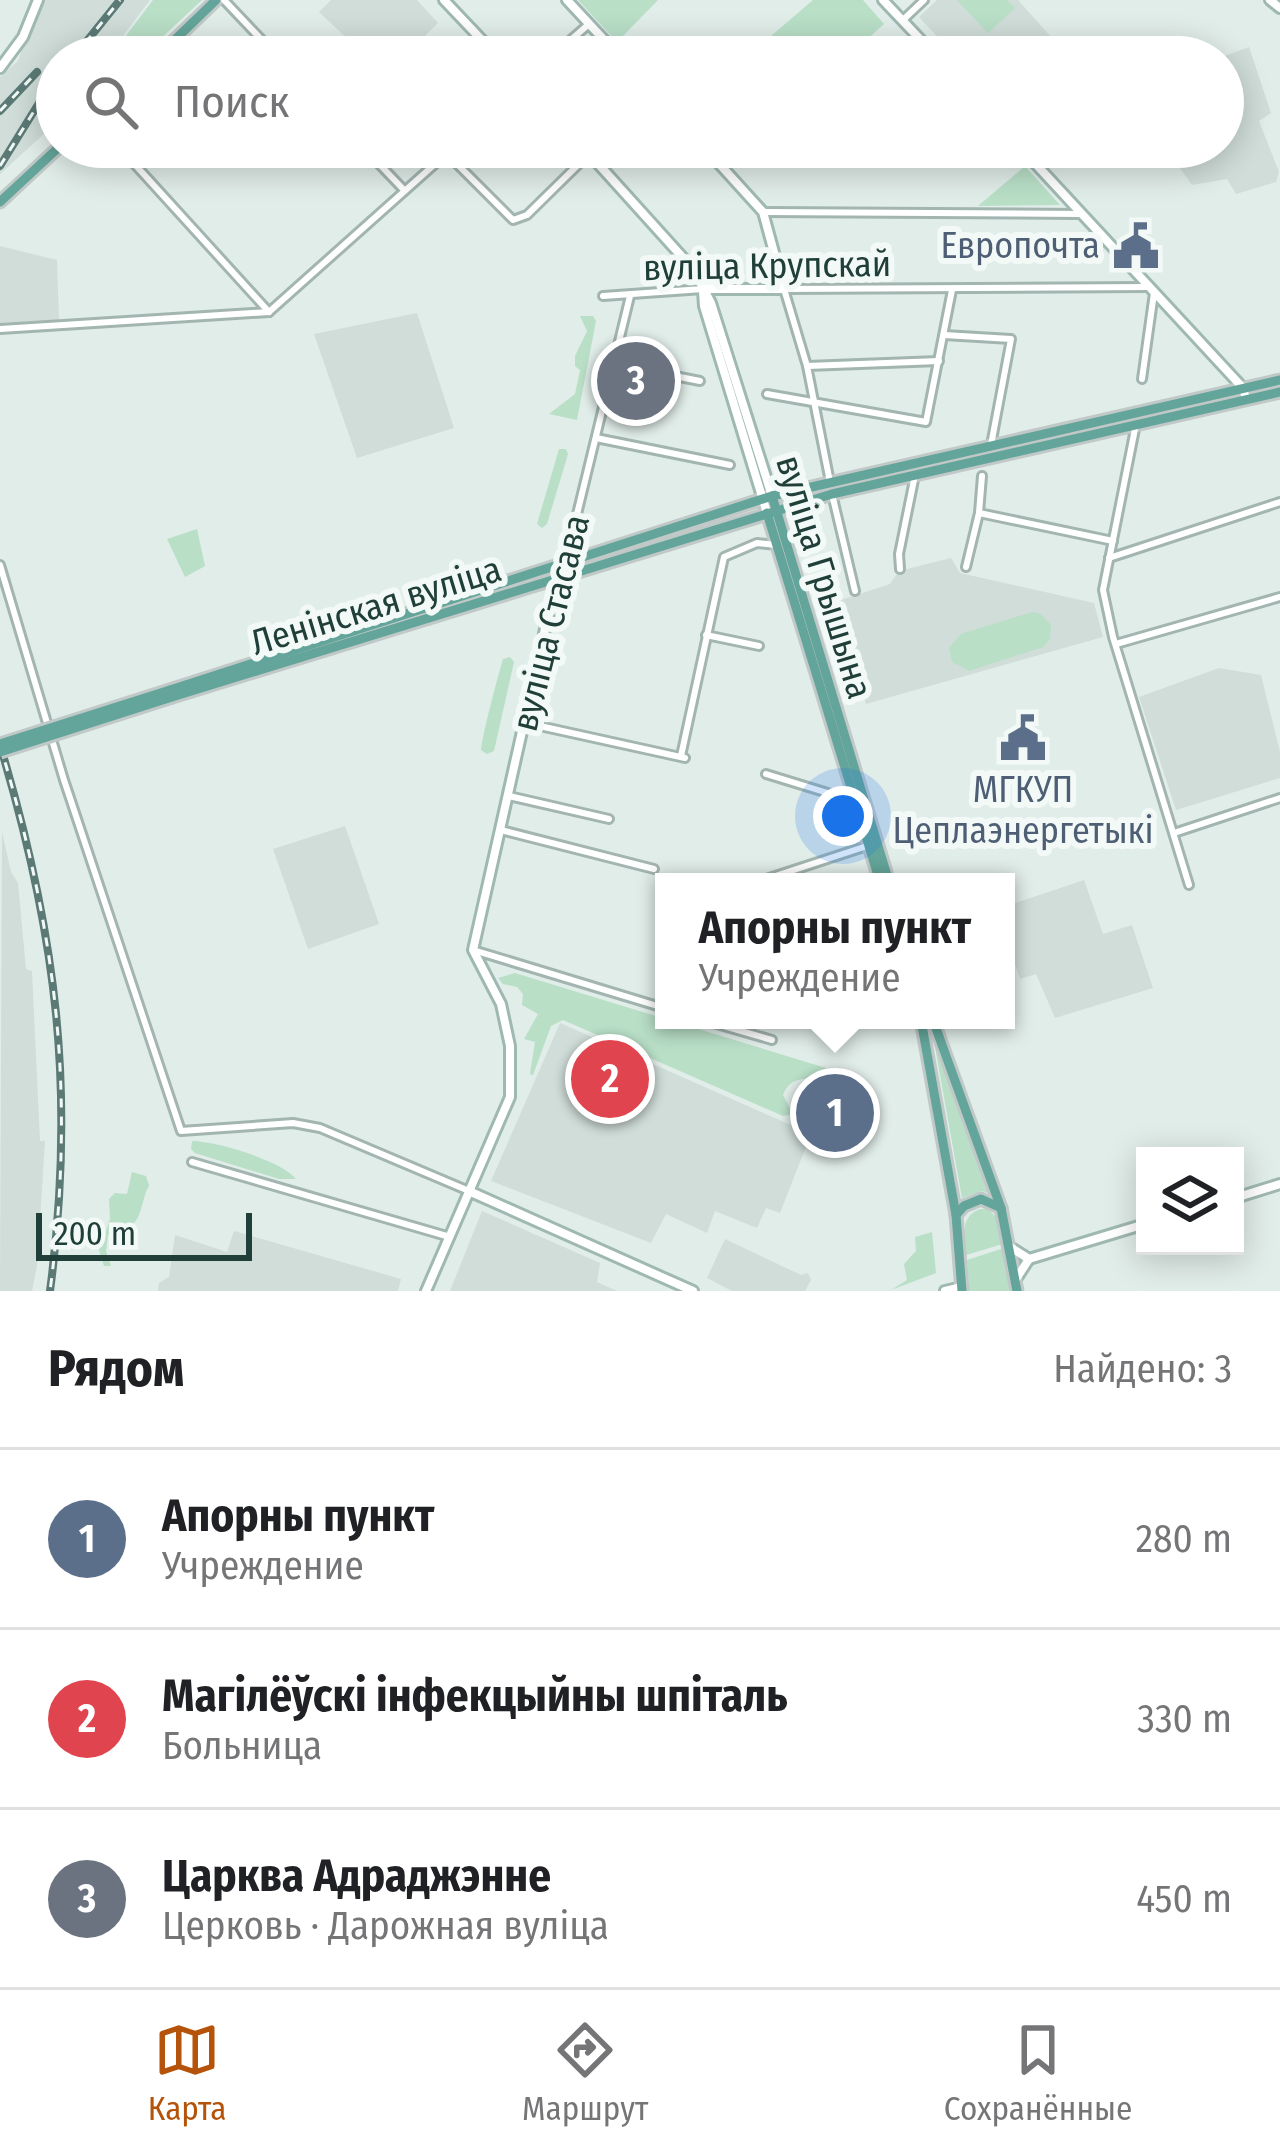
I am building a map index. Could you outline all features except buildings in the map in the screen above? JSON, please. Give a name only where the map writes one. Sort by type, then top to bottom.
[{"type":"main road","points":[[0,68],[23,37],[38,0]]},
{"type":"main road","points":[[180,36],[220,0]]},
{"type":"main road","points":[[444,0],[478,36]]},
{"type":"main road","points":[[567,0],[600,36]]},
{"type":"main road","points":[[883,0],[918,36]]},
{"type":"main road","points":[[1270,0],[1280,8]]},
{"type":"main road","points":[[0,202],[36,168]]},
{"type":"main road","name":"вуліца Грышына","points":[[602,168],[686,258],[703,290],[704,306],[882,873]]},
{"type":"main road","points":[[723,168],[763,212],[784,289]]},
{"type":"main road","points":[[1039,168],[1245,393],[1280,392]]},
{"type":"main road","name":"вуліца Крупскай","points":[[703,290],[784,289]]},
{"type":"main road","points":[[767,498],[915,475],[1245,393],[1280,380]]},
{"type":"main road","points":[[771,511],[831,488],[992,446],[1136,419]]},
{"type":"main road","name":"Ленінская вуліца","points":[[563,571],[767,498]]},
{"type":"main road","name":"вуліца Грышына","points":[[771,511],[852,794],[872,844]]},
{"type":"main road","name":"Ленінская вуліца","points":[[0,748],[563,571],[771,511]]},
{"type":"main road","name":"вуліца Стасава","points":[[473,950],[547,620],[563,571]]},
{"type":"main road","points":[[426,1291],[510,1097],[513,1078],[501,1004],[473,950]]},
{"type":"main road","points":[[924,1029],[956,1215],[962,1289],[944,1291]]},
{"type":"main road","points":[[936,1029],[1001,1208],[1016,1285]]},
{"type":"main road","points":[[1244,1195],[1280,1184]]},
{"type":"main road","points":[[471,1192],[693,1291]]},
{"type":"main road","points":[[956,1215],[981,1199],[1001,1208]]},
{"type":"main road","points":[[1010,1247],[1029,1258],[1136,1227]]},
{"type":"main road","points":[[1016,1285],[1029,1258]]},
{"type":"street","points":[[220,0],[257,36]]},
{"type":"street","points":[[903,20],[924,0]]},
{"type":"street","points":[[575,36],[589,24]]},
{"type":"street","points":[[138,168],[269,312]]},
{"type":"street","points":[[383,168],[404,190]]},
{"type":"street","points":[[0,328],[269,312],[429,168]]},
{"type":"street","points":[[466,168],[513,220],[527,215],[570,168]]},
{"type":"street","points":[[763,212],[1081,214]]},
{"type":"street","points":[[784,289],[814,400],[855,591]]},
{"type":"street","name":"вуліца Крупскай","points":[[784,289],[1152,290]]},
{"type":"street","name":"вуліца Крупскай","points":[[602,296],[703,290]]},
{"type":"street","points":[[767,394],[926,422],[952,290]]},
{"type":"street","points":[[1142,379],[1152,290]]},
{"type":"street","name":"вуліца Стасава","points":[[563,571],[630,296]]},
{"type":"street","points":[[944,335],[1011,339],[992,446]]},
{"type":"street","points":[[806,366],[939,361]]},
{"type":"street","points":[[614,364],[700,381]]},
{"type":"street","points":[[1136,419],[1103,590],[1189,885]]},
{"type":"street","points":[[596,438],[730,465]]},
{"type":"street","points":[[899,569],[915,475]]},
{"type":"street","points":[[967,567],[982,476]]},
{"type":"street","points":[[1108,558],[1280,502]]},
{"type":"street","points":[[979,514],[1113,541]]},
{"type":"street","points":[[526,723],[683,757],[724,557],[757,543],[777,545]]},
{"type":"street","points":[[0,565],[64,780],[181,1131],[293,1123],[320,1128],[471,1192]]},
{"type":"street","points":[[1115,644],[1280,597]]},
{"type":"street","points":[[706,635],[759,646]]},
{"type":"street","points":[[766,774],[830,794],[852,794]]},
{"type":"street","points":[[509,796],[609,819]]},
{"type":"street","points":[[1174,833],[1280,798]]},
{"type":"street","points":[[500,830],[654,869]]},
{"type":"street","points":[[784,873],[872,844]]},
{"type":"street","points":[[473,950],[655,1005]]},
{"type":"street","points":[[734,1029],[772,1040]]},
{"type":"street","points":[[192,1162],[450,1237]]},
{"type":"shaded area","points":[[39,0],[150,0],[123,36],[36,36],[36,141],[0,174],[0,77],[18,61]]},
{"type":"shaded area","points":[[331,0],[417,0],[438,23],[425,36],[345,36],[319,12]]},
{"type":"shaded area","points":[[937,0],[1018,0],[1050,36],[937,36],[919,17]]},
{"type":"shaded area","points":[[1249,47],[1271,113],[1259,121],[1279,172],[1276,182],[1236,194],[1227,179],[1192,185],[1180,168],[1244,168],[1244,49]]},
{"type":"shaded area","points":[[0,246],[57,260],[59,321],[0,323]]},
{"type":"shaded area","points":[[417,313],[454,428],[357,458],[314,334]]},
{"type":"shaded area","points":[[951,558],[960,573],[1094,603],[1103,637],[866,704],[835,602],[890,584],[899,571]]},
{"type":"shaded area","points":[[1219,668],[1261,675],[1280,752],[1280,778],[1176,810],[1139,697]]},
{"type":"shaded area","points":[[345,826],[379,924],[308,949],[273,849]]},
{"type":"shaded area","points":[[2,832],[18,883],[26,969],[32,971],[40,1141],[45,1141],[32,1291],[0,1291]]},
{"type":"shaded area","points":[[1084,880],[1103,934],[1132,925],[1153,988],[1055,1018],[1036,974],[1020,979],[1015,964],[1015,903]]},
{"type":"shaded area","points":[[560,1023],[811,1134],[780,1213],[766,1208],[757,1228],[715,1211],[707,1233],[666,1214],[651,1243],[491,1181]]},
{"type":"shaded area","points":[[482,1211],[600,1263],[597,1282],[617,1291],[450,1291]]},
{"type":"shaded area","points":[[234,1231],[401,1279],[398,1291],[158,1291],[159,1283],[169,1277],[175,1235],[227,1252]]},
{"type":"shaded area","points":[[725,1239],[801,1275],[808,1273],[811,1280],[805,1291],[732,1291],[707,1278]]},
{"type":"green space","points":[[153,0],[202,0],[163,36],[126,36]]},
{"type":"green space","points":[[578,0],[658,0],[623,36],[611,36]]},
{"type":"green space","points":[[813,0],[863,0],[884,24],[871,36],[771,36]]},
{"type":"green space","points":[[957,0],[1007,0],[1015,8],[988,33]]},
{"type":"green space","points":[[1023,168],[1060,205],[978,206]]},
{"type":"green space","points":[[580,316],[593,316],[596,321],[577,420],[549,414],[575,394],[580,370],[575,356],[587,331]]},
{"type":"green space","points":[[559,449],[568,454],[542,528],[537,524]]},
{"type":"green space","points":[[197,529],[205,566],[185,577],[167,539]]},
{"type":"green space","points":[[1032,612],[1051,625],[1050,639],[1043,647],[969,671],[952,662],[949,648],[961,634]]},
{"type":"green space","points":[[510,657],[514,662],[494,751],[487,754],[481,750],[487,720],[503,659]]},
{"type":"green space","points":[[515,973],[655,1016],[655,1029],[698,1029],[831,1072],[791,1083],[783,1095],[793,1114],[783,1116],[563,1020],[551,1026],[533,1075],[535,1042],[524,1039],[538,1014],[522,1005],[523,994],[517,987],[498,978]]},
{"type":"green space","points":[[933,1036],[991,1194],[982,1191],[962,1198]]},
{"type":"green space","points":[[192,1141],[248,1153],[296,1179],[279,1179],[195,1153]]},
{"type":"green space","points":[[132,1172],[146,1176],[149,1186],[134,1222],[108,1235],[111,1266],[104,1266],[99,1250],[110,1219],[109,1199],[115,1193],[127,1194]]},
{"type":"green space","points":[[980,1209],[996,1217],[1006,1243],[966,1255],[966,1222]]},
{"type":"green space","points":[[932,1232],[936,1273],[891,1290],[907,1280],[904,1264],[916,1251],[915,1237]]},
{"type":"green space","points":[[1007,1247],[1010,1291],[969,1291],[967,1260]]},
{"type":"railway","points":[[91,36],[120,0]]},
{"type":"railway","points":[[0,111],[36,73]]},
{"type":"railway","points":[[0,166],[36,108]]},
{"type":"railway","points":[[0,745],[36,883],[56,1015],[61,1149],[50,1291]]},
{"type":"place","name":"Европочта","points":[[1136,246]]},
{"type":"place","name":"Царква Адраджэнне","points":[[636,381]]},
{"type":"place","name":"МГКУП Цеплаэнергетыкі","points":[[1023,738]]},
{"type":"place","name":"Магілёўскі інфекцыйны шпіталь","points":[[610,1079]]},
{"type":"place","name":"Апорны пункт","points":[[835,1113]]}]
